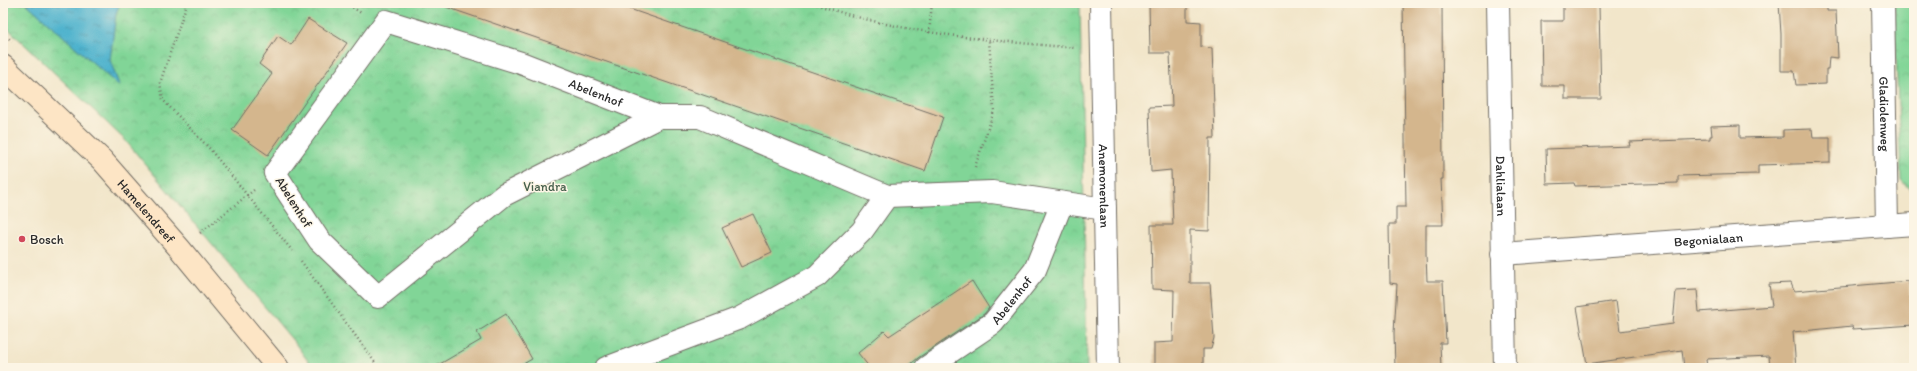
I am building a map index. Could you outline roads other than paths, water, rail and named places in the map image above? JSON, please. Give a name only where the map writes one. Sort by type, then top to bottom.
[{"type":"street","name":"Anemonenlaan","points":[[1101,3],[1108,368]]},
{"type":"street","name":"Dahlialaan","points":[[1498,3],[1505,368]]},
{"type":"street","name":"Gladiolenweg","points":[[1883,3],[1887,226]]},
{"type":"street","name":"Abelenhof","points":[[659,117],[504,195],[378,297],[319,240],[275,173],[386,21],[521,63],[659,117],[700,117],[887,196],[992,192],[1105,209]]},
{"type":"street","name":"Hamelendreef","points":[[3,66],[102,160],[180,249],[278,368]]},
{"type":"street","points":[[606,368],[740,318],[817,276],[862,231],[887,196]]},
{"type":"street","name":"Abelenhof","points":[[926,368],[993,323],[1035,270],[1062,203]]},
{"type":"street","name":"Begonialaan","points":[[1502,254],[1914,224]]},
{"type":"water","points":[[26,3],[120,3],[116,14],[110,60],[120,87]]},
{"type":"place","name":"Bosch","points":[[22,239]]},
{"type":"park label","name":"Viandra","points":[[545,186]]}]
